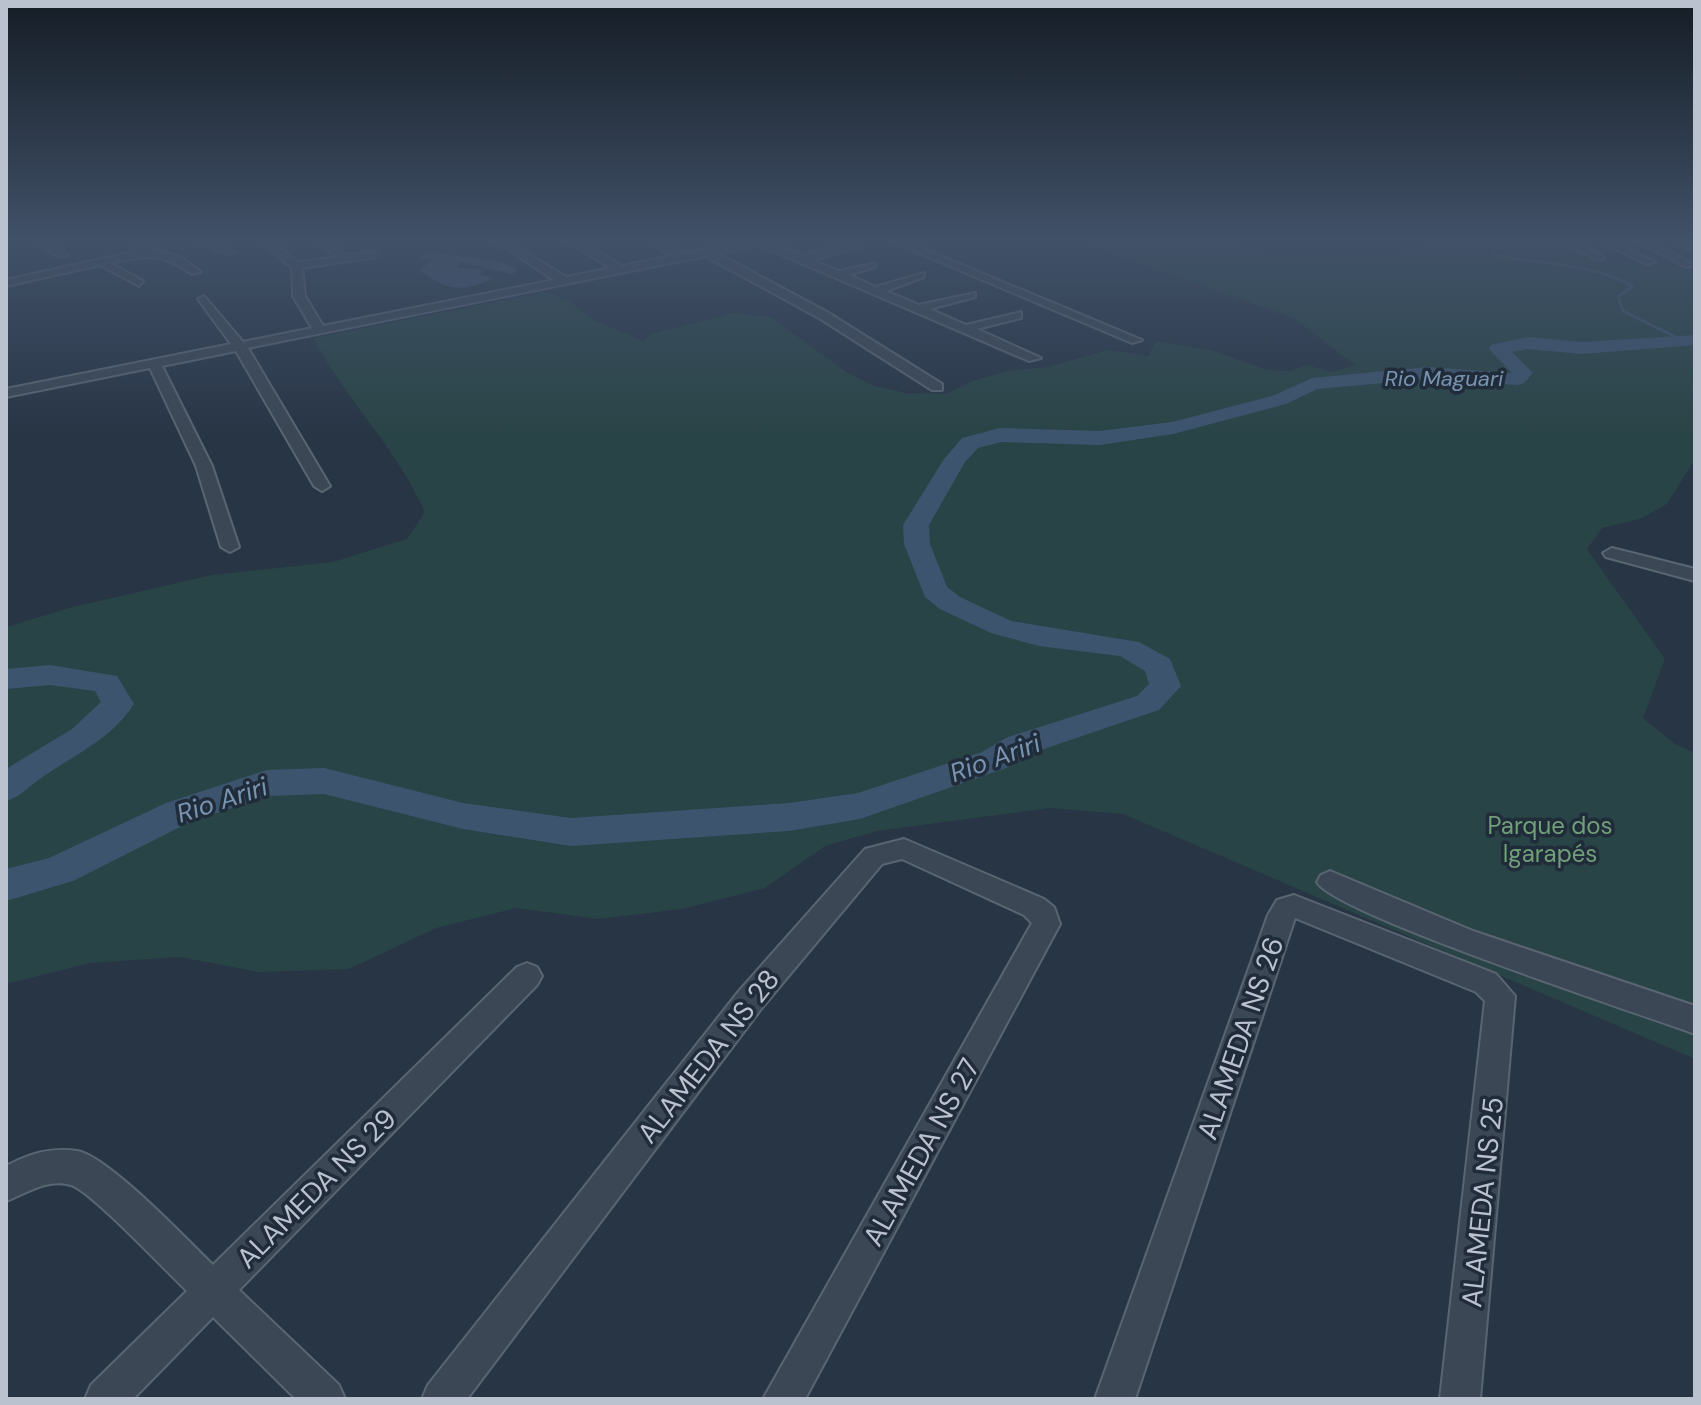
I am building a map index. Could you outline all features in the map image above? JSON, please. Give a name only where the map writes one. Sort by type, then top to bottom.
[{"type":"street","points":[[209,306],[239,347],[301,446],[322,486]]},
{"type":"street","points":[[305,306],[319,330]]},
{"type":"street","points":[[6,393],[441,306]]},
{"type":"street","points":[[806,306],[937,387]]},
{"type":"street","points":[[911,306],[1034,358]]},
{"type":"street","points":[[918,309],[931,306]]},
{"type":"street","points":[[1052,306],[1136,340]]},
{"type":"street","points":[[965,329],[1017,315]]},
{"type":"street","points":[[154,363],[195,443],[230,547]]},
{"type":"street","points":[[1612,553],[1695,575]]},
{"type":"street","name":"ALAMEDA NS 28","points":[[442,1399],[750,1000],[874,856],[904,849],[1034,907]]},
{"type":"street","points":[[1330,882],[1460,938],[1606,985],[1695,1020]]},
{"type":"street","name":"ALAMEDA NS 27","points":[[783,1399],[1044,929],[1046,919],[1034,907]]},
{"type":"street","name":"ALAMEDA NS 26","points":[[1115,1399],[1287,908],[1300,907],[1486,983],[1498,992],[1501,1005]]},
{"type":"street","name":"ALAMEDA NS 29","points":[[105,1399],[527,976]]},
{"type":"street","name":"ALAMEDA NS 25","points":[[1460,1399],[1501,1005]]},
{"type":"street","points":[[6,1184],[40,1167],[58,1165],[79,1168],[96,1180],[325,1399]]},
{"type":"green space","name":"Parque dos Igarapés","points":[[478,306],[575,306],[596,321],[643,341],[652,334],[733,313],[771,317],[846,372],[872,385],[905,393],[946,394],[973,381],[1007,371],[1047,367],[1109,350],[1148,356],[1156,341],[1211,350],[1267,370],[1291,371],[1306,365],[1331,372],[1355,365],[1294,318],[1259,306],[1695,306],[1695,459],[1667,504],[1640,519],[1602,528],[1587,549],[1665,659],[1643,718],[1675,744],[1695,753],[1695,1059],[1123,814],[1050,808],[877,831],[825,846],[765,888],[682,909],[598,919],[516,908],[436,928],[349,969],[258,972],[180,957],[90,963],[6,984],[6,627],[73,607],[212,575],[333,562],[407,539],[425,512],[400,466],[340,382],[313,338]]},
{"type":"waterway","points":[[1621,306],[1623,311],[1682,340]]},
{"type":"waterway","name":"Rio Ariri","points":[[6,885],[59,870],[179,812],[267,783],[324,781],[463,816],[571,832],[789,817],[860,806],[994,760],[1020,745],[1148,703],[1165,686],[1159,666],[1128,648],[1039,637],[1001,627],[950,603],[935,591],[917,544],[916,525],[955,459],[970,443],[1000,435],[1100,438],[1173,428],[1279,400],[1312,384],[1427,373],[1517,379],[1523,373],[1498,349],[1527,343],[1582,348],[1695,340]]},
{"type":"waterway","name":"Rio Ariri","points":[[6,679],[50,675],[106,683],[118,704],[84,737],[25,772],[6,788]]},
{"type":"water label","name":"Rio Maguari","points":[[1444,378]]}]
